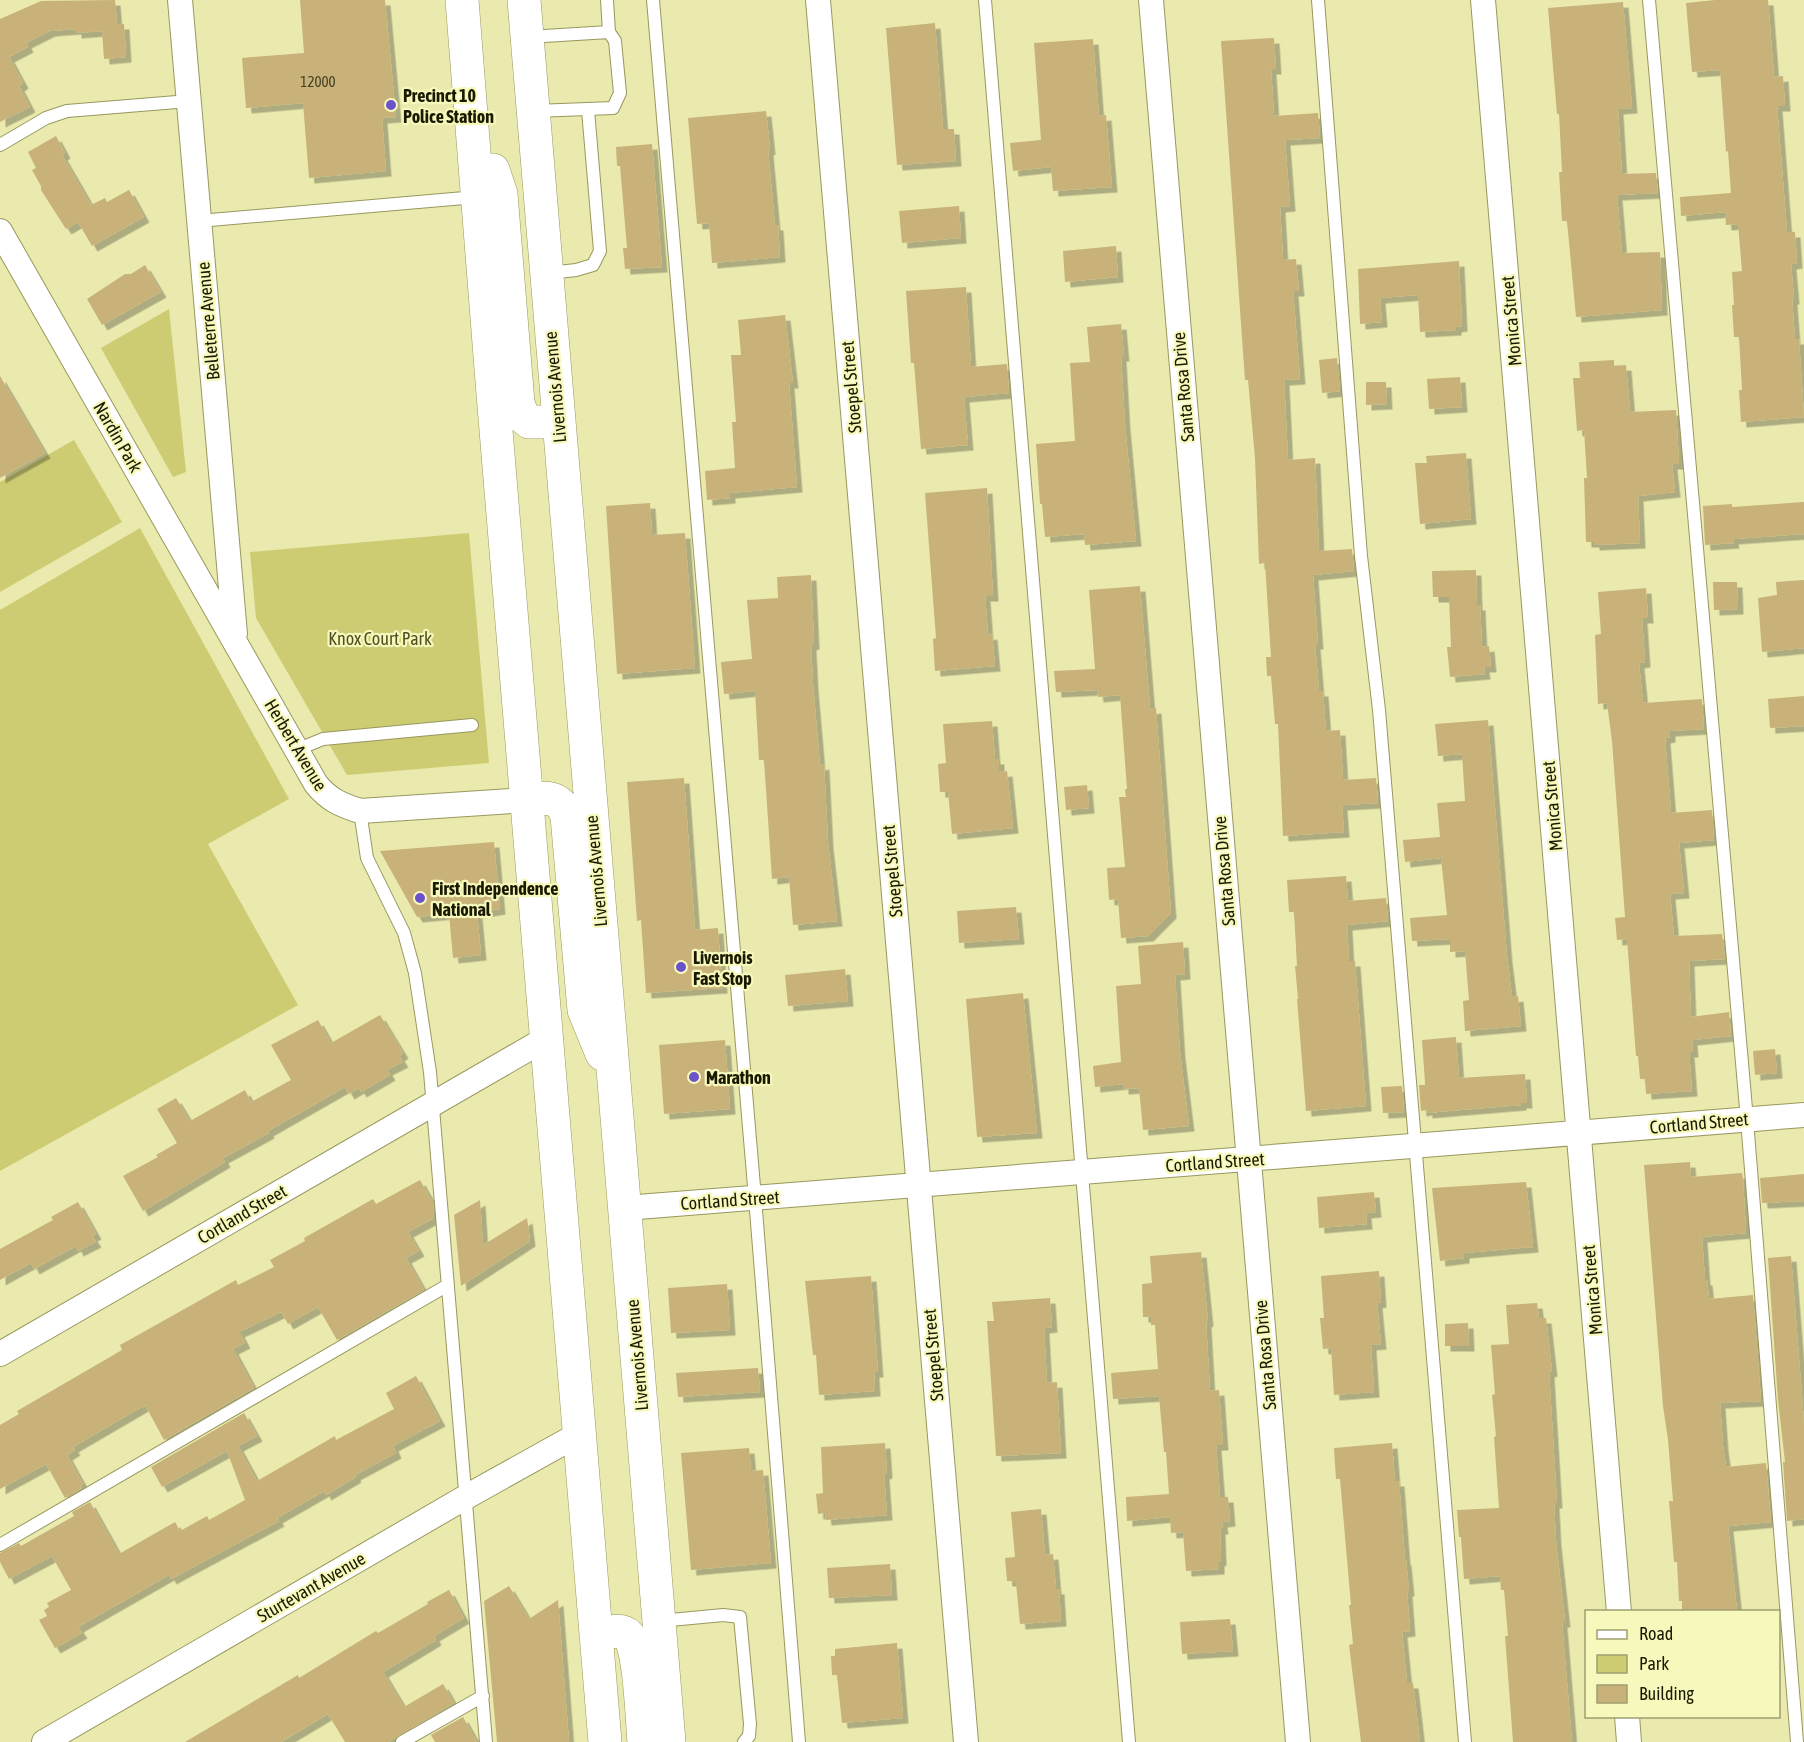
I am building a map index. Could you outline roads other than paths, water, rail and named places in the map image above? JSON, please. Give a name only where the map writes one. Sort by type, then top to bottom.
[{"type":"main road","name":"Livernois Avenue","points":[[462,0],[469,91],[489,196],[527,800],[579,1434],[633,1628],[669,1742]]},
{"type":"main road","name":"Livernois Avenue","points":[[524,0],[625,1208],[633,1628],[605,1742]]},
{"type":"main road","points":[[489,196],[518,403],[523,417],[529,422],[558,422]]},
{"type":"main road","points":[[527,800],[549,797],[561,804],[567,816],[584,1010],[614,1085]]},
{"type":"main road","points":[[633,1628],[644,1742]]},
{"type":"street","name":"Belleterre Avenue","points":[[180,0],[236,643]]},
{"type":"street","name":"Stoepel Street","points":[[818,0],[966,1742]]},
{"type":"street","name":"Santa Rosa Drive","points":[[1151,0],[1298,1742]]},
{"type":"street","name":"Monica Street","points":[[1484,0],[1618,1610]]},
{"type":"street","name":"Nardin Park","points":[[0,231],[236,643]]},
{"type":"street","name":"Herbert Avenue","points":[[236,643],[316,784],[326,796],[338,804],[360,811],[527,800]]},
{"type":"street","name":"Cortland Street","points":[[0,1354],[547,1038]]},
{"type":"street","name":"Cortland Street","points":[[625,1208],[1804,1115]]},
{"type":"street","name":"Sturtevant Avenue","points":[[44,1742],[579,1434]]},
{"type":"street","points":[[1627,1718],[1629,1742]]},
{"type":"lane","points":[[533,111],[613,108],[620,93],[615,41],[609,32],[607,0]]},
{"type":"lane","points":[[652,0],[755,1198],[799,1742]]},
{"type":"lane","points":[[985,0],[1129,1742]]},
{"type":"lane","points":[[1318,0],[1361,556],[1378,710],[1465,1742]]},
{"type":"lane","points":[[1649,0],[1747,1120],[1797,1742]]},
{"type":"lane","points":[[527,37],[609,32]]},
{"type":"lane","points":[[0,145],[46,118],[67,111],[189,101]]},
{"type":"lane","points":[[546,274],[593,265],[600,251],[588,110]]},
{"type":"lane","points":[[199,221],[489,196]]},
{"type":"lane","points":[[296,750],[323,739],[472,725]]},
{"type":"lane","points":[[360,811],[368,858],[404,933],[415,973],[430,1072],[486,1742]]},
{"type":"lane","points":[[0,1545],[448,1285]]},
{"type":"lane","points":[[633,1628],[723,1615],[740,1617],[750,1724],[749,1736],[744,1742]]},
{"type":"lane","points":[[402,1742],[483,1696]]},
{"type":"place","name":"Precinct 10 Police Station","points":[[391,105]]},
{"type":"place","name":"First Independence National","points":[[420,898]]},
{"type":"place","name":"Livernois Fast Stop","points":[[681,967]]},
{"type":"place","name":"Marathon","points":[[694,1077]]},
{"type":"park label","name":"Knox Court Park","points":[[380,638]]}]
